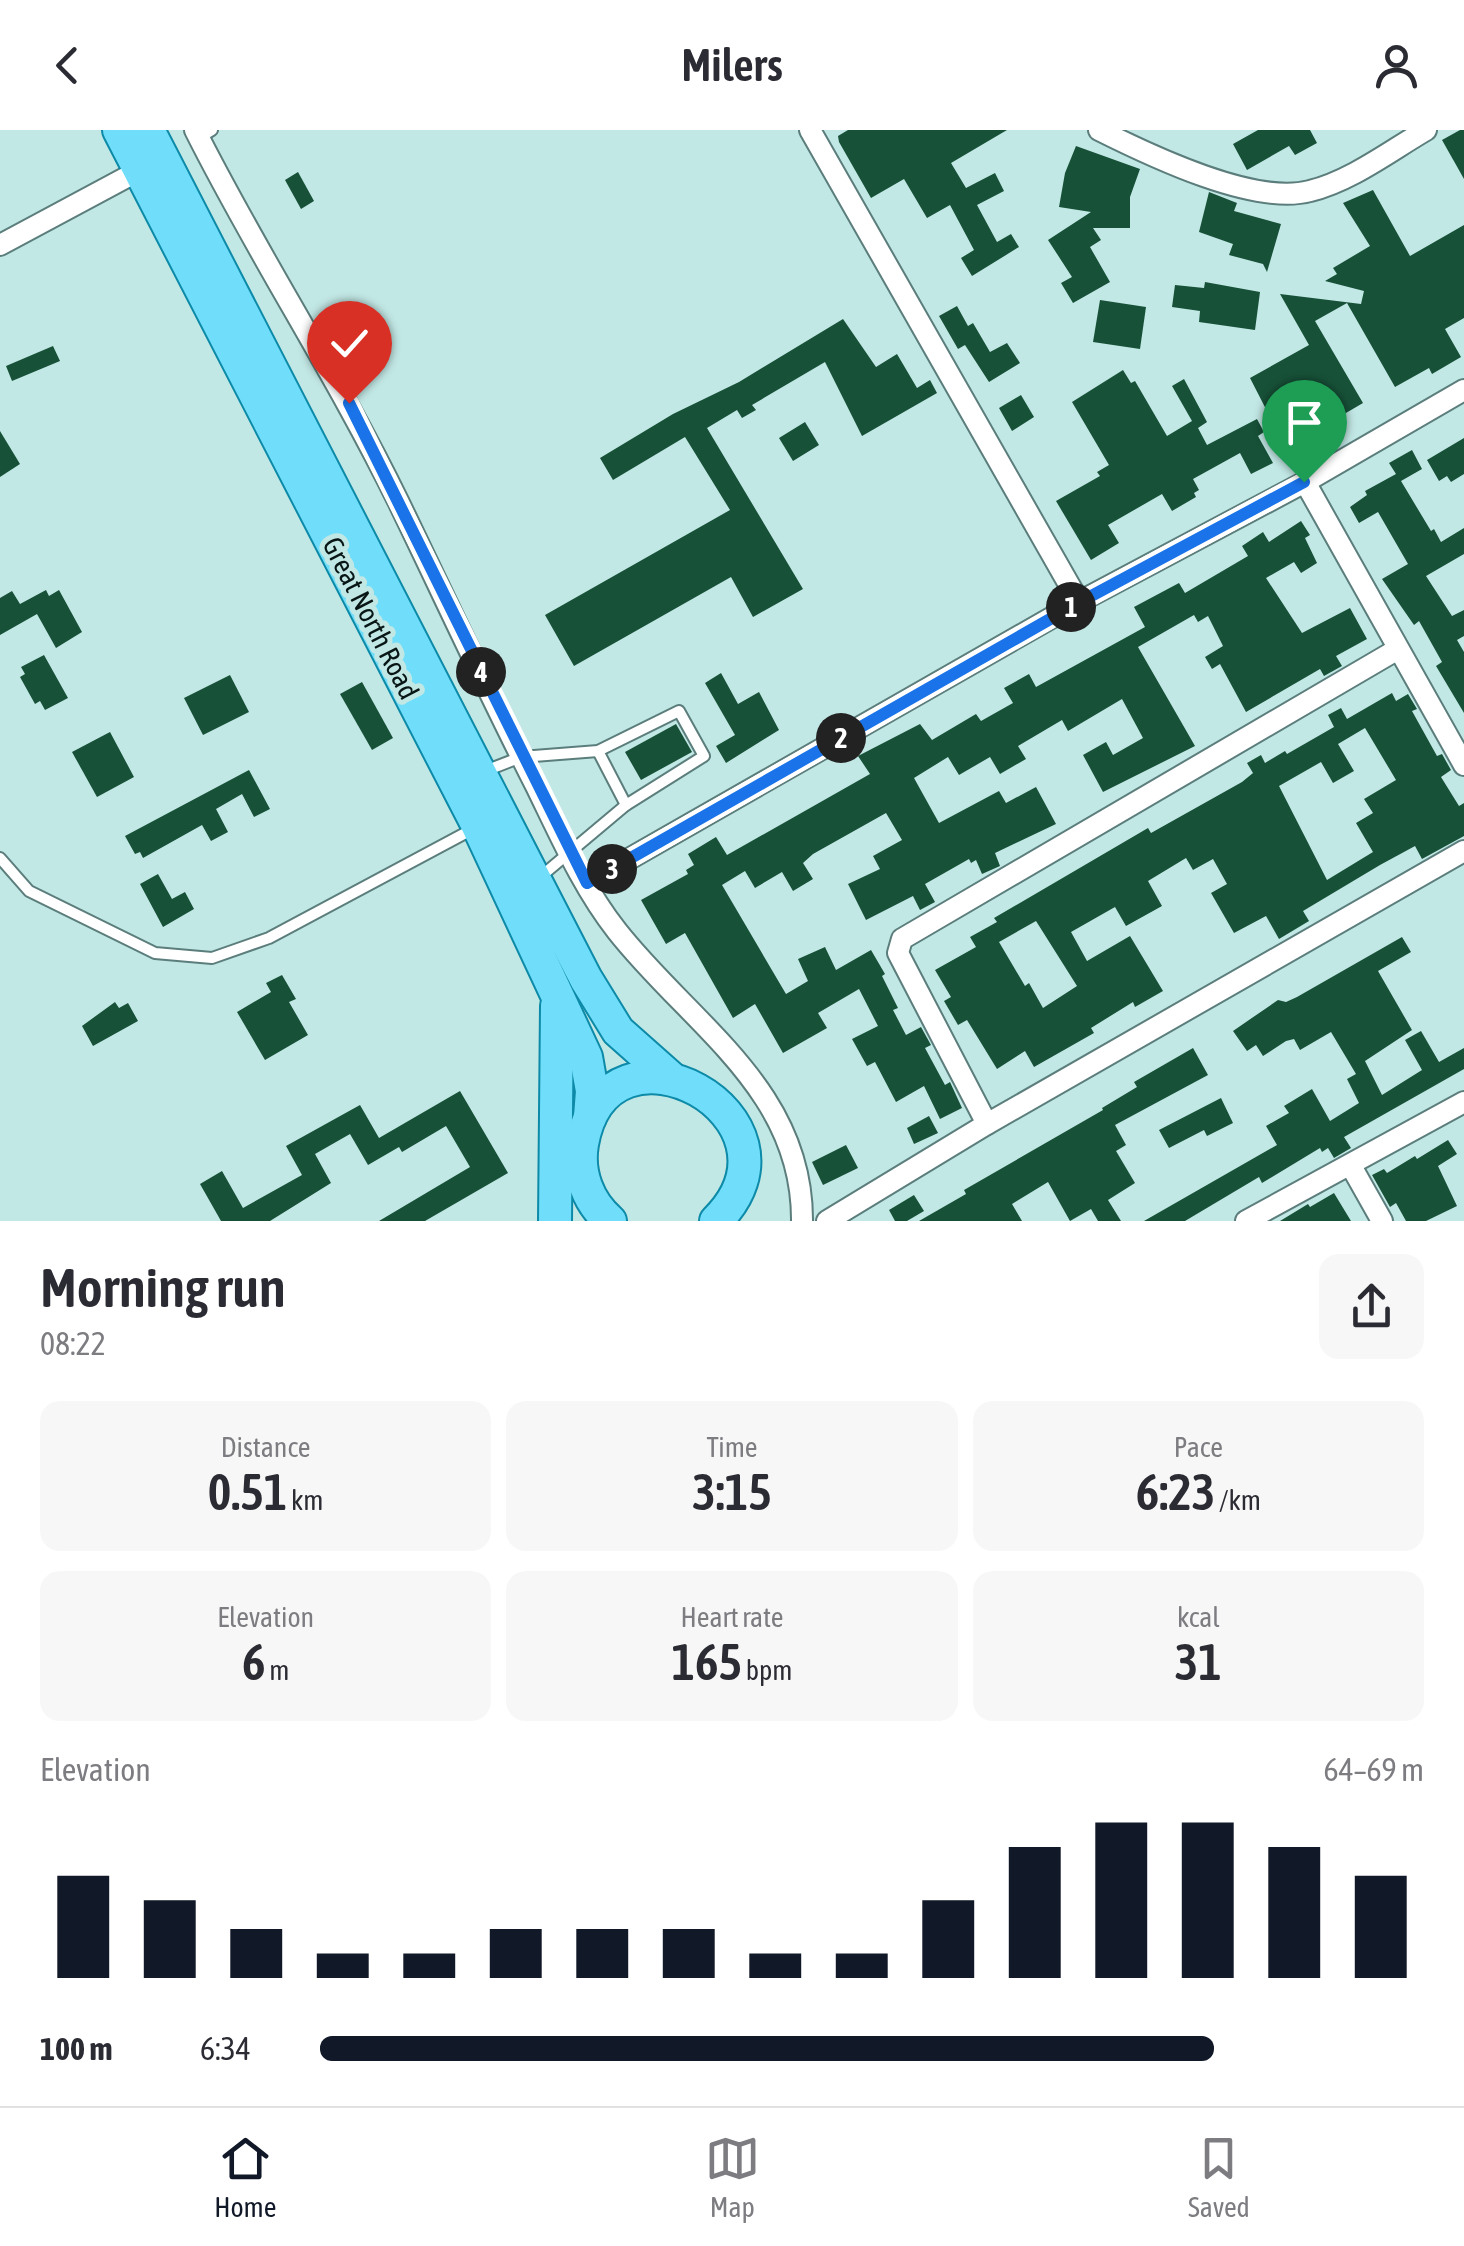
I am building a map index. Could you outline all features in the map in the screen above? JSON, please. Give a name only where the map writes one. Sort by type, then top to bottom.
[{"type":"main road","name":"Great North Road","points":[[119,130],[150,152],[534,882],[618,1030],[671,1078],[694,1085],[715,1100],[736,1130],[742,1168],[727,1215]]},
{"type":"main road","name":"Great North Road","points":[[150,152],[586,1057],[592,1091],[582,1169],[588,1192],[610,1221]]},
{"type":"main road","points":[[555,1221],[556,997]]},
{"type":"main road","points":[[590,1117],[618,1088],[644,1078],[671,1078]]},
{"type":"street","points":[[810,130],[1080,602]]},
{"type":"street","points":[[1099,130],[1244,190],[1279,196],[1312,191],[1426,130]]},
{"type":"street","points":[[0,246],[150,152],[202,133],[349,403],[570,854],[609,920],[640,960],[684,1008],[732,1051],[781,1122],[796,1163],[802,1221]]},
{"type":"street","points":[[587,883],[1080,602],[1304,482],[1464,390]]},
{"type":"street","points":[[1304,482],[1464,766]]},
{"type":"street","points":[[987,1124],[898,953],[902,938],[1398,650]]},
{"type":"street","points":[[834,1218],[987,1124],[1464,851]]},
{"type":"street","points":[[1246,1221],[1464,1102]]},
{"type":"street","points":[[1351,1166],[1382,1221]]},
{"type":"lane","points":[[479,774],[521,757],[598,751],[680,711],[704,756],[626,805],[534,882]]},
{"type":"lane","points":[[598,751],[626,805]]},
{"type":"lane","points":[[0,858],[29,891],[154,953],[212,958],[269,938],[478,826]]},
{"type":"building","points":[[848,130],[1007,130],[951,163],[966,188],[995,173],[1004,191],[977,205],[997,242],[1011,234],[1019,247],[972,276],[961,258],[974,250],[950,205],[927,218],[904,179],[871,198],[839,142],[838,136]]},
{"type":"building","points":[[1258,130],[1310,130],[1317,143],[1295,155],[1289,146],[1247,170],[1233,144]]},
{"type":"building","points":[[1464,130],[1464,179],[1442,140]]},
{"type":"building","points":[[1076,146],[1140,169],[1130,197],[1130,228],[1093,228],[1101,240],[1090,247],[1110,282],[1073,303],[1061,283],[1072,277],[1048,240],[1091,212],[1059,207],[1065,173]]},
{"type":"building","points":[[298,172],[314,201],[301,209],[285,180]]},
{"type":"building","points":[[1373,190],[1410,256],[1464,225],[1464,318],[1445,329],[1461,357],[1432,374],[1429,368],[1395,387],[1347,303],[1315,321],[1363,403],[1334,420],[1325,402],[1300,417],[1291,403],[1269,415],[1250,378],[1309,345],[1280,294],[1361,304],[1364,291],[1325,281],[1337,274],[1333,268],[1370,246],[1343,203]]},
{"type":"building","points":[[1209,192],[1237,203],[1234,211],[1281,224],[1267,272],[1263,264],[1229,255],[1233,244],[1199,232]]},
{"type":"building","points":[[1205,282],[1260,292],[1255,330],[1199,322],[1200,311],[1172,307],[1175,285],[1204,288]]},
{"type":"building","points":[[1100,300],[1146,307],[1140,349],[1093,342]]},
{"type":"building","points":[[957,306],[968,326],[973,323],[990,352],[1007,343],[1020,363],[989,382],[965,345],[958,349],[939,316]]},
{"type":"building","points":[[843,319],[876,367],[897,354],[917,388],[930,380],[937,393],[862,436],[825,362],[752,405],[756,410],[742,418],[737,410],[707,428],[803,589],[753,617],[731,577],[574,666],[545,615],[730,510],[685,437],[613,480],[600,458],[673,414],[739,382]]},
{"type":"building","points":[[53,346],[60,361],[12,381],[6,366]]},
{"type":"building","points":[[1123,370],[1131,383],[1135,381],[1167,436],[1192,421],[1172,386],[1184,379],[1207,422],[1198,428],[1207,445],[1257,419],[1264,432],[1258,436],[1273,463],[1251,474],[1240,453],[1193,479],[1199,490],[1194,493],[1196,497],[1172,511],[1162,494],[1108,525],[1119,543],[1091,560],[1056,501],[1100,476],[1097,472],[1109,465],[1072,402]]},
{"type":"building","points":[[1021,395],[1034,417],[1012,431],[999,408]]},
{"type":"building","points":[[805,422],[819,445],[793,461],[779,438]]},
{"type":"building","points":[[0,431],[20,464],[0,477]]},
{"type":"building","points":[[1464,438],[1464,474],[1451,482],[1447,476],[1439,481],[1427,460]]},
{"type":"building","points":[[1412,450],[1422,469],[1401,481],[1431,531],[1434,529],[1441,542],[1464,528],[1464,554],[1426,576],[1452,616],[1464,610],[1464,636],[1457,640],[1464,652],[1464,713],[1436,666],[1442,662],[1419,621],[1414,625],[1382,579],[1408,564],[1378,512],[1359,523],[1350,507],[1367,495],[1365,491],[1396,474],[1389,463]]},
{"type":"building","points":[[1301,521],[1310,535],[1305,538],[1317,563],[1301,573],[1294,562],[1266,578],[1302,633],[1350,608],[1367,639],[1336,656],[1342,666],[1324,676],[1320,669],[1246,712],[1220,664],[1212,669],[1205,657],[1223,646],[1208,616],[1198,622],[1194,615],[1138,647],[1195,746],[1103,792],[1083,755],[1106,742],[1113,755],[1143,738],[1122,699],[1068,731],[1062,720],[1018,746],[1026,759],[1000,774],[990,757],[959,775],[948,757],[914,778],[939,823],[999,791],[1006,803],[1036,787],[1056,824],[995,853],[1000,866],[982,874],[976,860],[971,863],[969,859],[925,884],[935,902],[920,910],[913,896],[866,920],[848,884],[880,869],[873,856],[902,840],[886,813],[813,854],[803,863],[813,879],[793,891],[782,872],[755,888],[745,871],[722,885],[786,994],[808,981],[798,959],[825,947],[836,970],[871,950],[885,974],[882,976],[898,1008],[893,1010],[906,1035],[921,1027],[931,1045],[925,1048],[945,1085],[950,1082],[962,1108],[940,1119],[924,1086],[896,1102],[875,1062],[867,1066],[852,1039],[878,1026],[859,989],[818,1013],[827,1028],[783,1053],[755,1004],[733,1018],[685,933],[666,944],[641,900],[688,874],[686,870],[694,865],[688,854],[716,837],[727,855],[870,774],[858,756],[920,724],[932,740],[976,714],[981,721],[1013,703],[1004,688],[1029,674],[1036,687],[1145,627],[1134,607],[1179,583],[1185,593],[1248,556],[1242,546],[1263,532],[1269,542]]},
{"type":"building","points":[[46,590],[49,596],[59,590],[82,632],[56,648],[37,614],[0,635],[0,598],[12,591],[20,604]]},
{"type":"building","points":[[44,655],[68,698],[45,710],[40,701],[35,704],[20,677],[25,674],[21,667]]},
{"type":"building","points":[[721,673],[738,704],[759,692],[779,730],[726,763],[716,746],[735,735],[705,683]]},
{"type":"building","points":[[230,675],[249,712],[203,735],[184,698]]},
{"type":"building","points":[[362,682],[393,738],[372,750],[340,694]]},
{"type":"building","points":[[1392,693],[1396,701],[1408,694],[1417,709],[1412,711],[1437,756],[1442,754],[1451,770],[1441,777],[1459,806],[1464,803],[1464,836],[1422,859],[1415,846],[1380,865],[1303,911],[1309,921],[1279,939],[1266,916],[1234,933],[1211,893],[1227,884],[1213,859],[1193,870],[1186,858],[1148,881],[1162,906],[1126,926],[1115,907],[1071,932],[1087,961],[1130,936],[1163,991],[1135,1007],[1133,1002],[1091,1028],[1094,1033],[1034,1067],[1025,1051],[997,1069],[967,1020],[958,1025],[944,1001],[951,997],[935,970],[976,947],[970,937],[997,922],[994,918],[1148,828],[1151,833],[1242,782],[1253,773],[1247,763],[1261,755],[1265,763],[1285,751],[1287,754],[1334,727],[1328,715],[1341,708],[1347,719]],"holes":[[[1365,728],[1396,780],[1364,799],[1373,813],[1356,823],[1373,852],[1327,880],[1279,786],[1321,762],[1333,783],[1354,771],[1338,744]],[[1036,921],[1077,986],[1043,1008],[999,942]]]},
{"type":"building","points":[[676,724],[692,752],[641,780],[625,752]]},
{"type":"building","points":[[110,732],[134,777],[97,797],[72,752]]},
{"type":"building","points":[[249,770],[270,809],[254,817],[242,794],[216,809],[228,832],[211,841],[202,825],[143,858],[140,852],[135,854],[125,836]]},
{"type":"building","points":[[158,874],[172,899],[185,892],[194,909],[163,927],[140,884]]},
{"type":"building","points":[[1402,937],[1411,952],[1378,971],[1412,1030],[1365,1061],[1382,1095],[1422,1070],[1405,1040],[1421,1031],[1439,1062],[1464,1048],[1464,1069],[1344,1137],[1351,1148],[1334,1158],[1328,1148],[1322,1152],[1320,1148],[1262,1183],[1259,1177],[1185,1221],[1144,1221],[1277,1145],[1266,1126],[1289,1113],[1284,1106],[1312,1089],[1330,1121],[1359,1103],[1347,1079],[1356,1074],[1331,1032],[1300,1050],[1294,1039],[1263,1056],[1256,1045],[1247,1051],[1233,1031],[1278,1000],[1286,1002],[1297,997]]},
{"type":"building","points":[[282,975],[296,999],[289,1002],[308,1035],[265,1060],[237,1012],[271,992],[266,983]]},
{"type":"building","points":[[115,1002],[119,1008],[128,1003],[138,1021],[93,1046],[82,1026]]},
{"type":"building","points":[[1193,1048],[1208,1075],[1115,1125],[1126,1145],[1116,1151],[1135,1183],[1108,1200],[1121,1221],[1098,1221],[1091,1209],[1070,1221],[1048,1182],[1012,1204],[1022,1221],[919,1221],[966,1194],[964,1190],[1103,1110],[1137,1087],[1134,1082]]},
{"type":"building","points":[[460,1091],[508,1173],[425,1221],[379,1221],[470,1167],[446,1126],[402,1152],[399,1147],[368,1165],[350,1134],[315,1154],[331,1183],[270,1221],[221,1221],[200,1184],[222,1171],[243,1208],[302,1175],[286,1146],[360,1105],[379,1138]]},
{"type":"building","points":[[1221,1098],[1233,1123],[1207,1136],[1204,1130],[1169,1148],[1159,1130]]},
{"type":"building","points":[[929,1116],[938,1133],[914,1144],[907,1128]]},
{"type":"building","points":[[1448,1140],[1457,1154],[1438,1166],[1457,1206],[1426,1221],[1406,1221],[1396,1203],[1390,1207],[1372,1175],[1384,1169],[1387,1173]]},
{"type":"building","points":[[846,1145],[858,1168],[823,1185],[812,1162]]},
{"type":"building","points":[[1334,1193],[1351,1221],[1280,1221],[1308,1204],[1310,1207]]},
{"type":"building","points":[[914,1195],[924,1211],[907,1221],[895,1221],[889,1210]]},
{"type":"route","points":[[349,403],[521,757],[587,883],[1080,602],[1304,482]]}]
